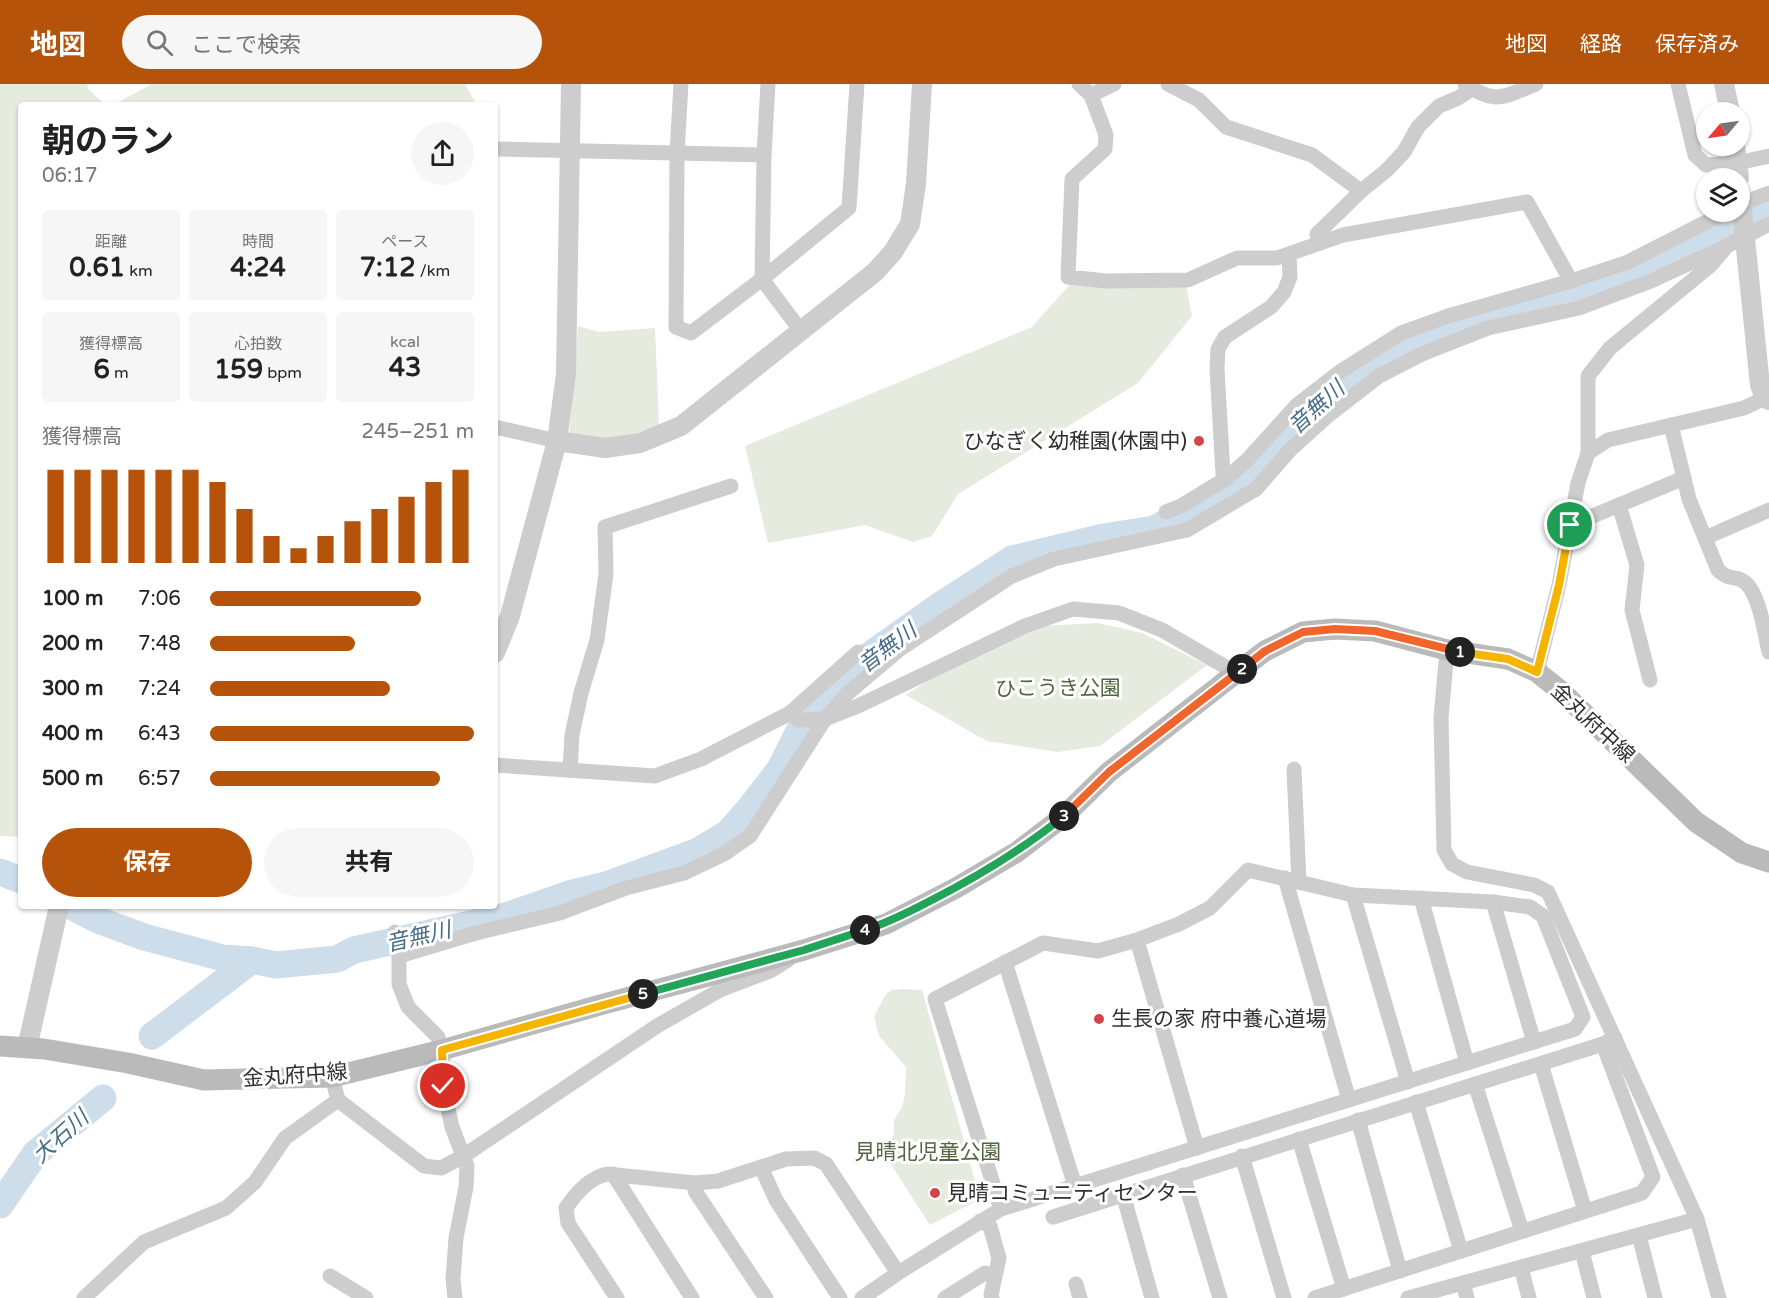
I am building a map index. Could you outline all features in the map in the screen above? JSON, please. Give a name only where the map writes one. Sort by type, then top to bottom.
[{"type":"main road","name":"金丸府中線","points":[[0,1046],[128,1063],[204,1080],[332,1077],[442,1050],[804,950],[886,924],[956,888],[1017,852],[1064,816],[1109,772],[1236,673],[1265,651],[1303,632],[1335,629],[1375,631],[1447,650],[1508,659],[1537,672],[1562,692],[1696,822],[1742,853],[1769,862]]},
{"type":"street","points":[[498,646],[510,616],[557,441],[566,374],[571,84]]},
{"type":"street","points":[[681,84],[677,153],[676,327],[691,333],[849,208],[857,84]]},
{"type":"street","points":[[768,84],[764,155],[762,279],[801,331]]},
{"type":"street","points":[[498,428],[557,441],[605,448],[640,443],[681,426],[875,272],[893,252],[910,224],[922,84]]},
{"type":"street","points":[[1079,84],[1091,95],[1106,135],[1105,149],[1072,179],[1068,278],[1106,281],[1188,280],[1237,258],[1277,258],[1343,235],[1527,202],[1571,281]]},
{"type":"street","points":[[1091,95],[1114,84]]},
{"type":"street","points":[[1168,84],[1199,100],[1226,127],[1312,155],[1361,191]]},
{"type":"street","points":[[1319,243],[1317,234],[1361,191],[1387,170],[1404,152],[1418,127],[1439,106],[1458,98],[1469,86],[1482,95],[1501,98],[1536,84]]},
{"type":"street","points":[[1678,84],[1695,155],[1706,165],[1769,156]]},
{"type":"street","points":[[1724,84],[1728,102]]},
{"type":"street","points":[[498,149],[764,155]]},
{"type":"street","points":[[1750,198],[1769,193]]},
{"type":"street","points":[[1167,512],[1227,478],[1248,459],[1297,405],[1341,371],[1401,333],[1460,312],[1571,281],[1628,262],[1701,222]]},
{"type":"street","points":[[1588,453],[1608,440],[1744,408],[1767,399],[1760,385],[1736,241],[1736,222]]},
{"type":"street","points":[[399,956],[476,933],[560,913],[626,888],[684,873],[724,854],[750,836],[825,719],[848,693],[900,650],[1012,576],[1054,559],[1187,530],[1256,489],[1290,450],[1330,414],[1379,376],[1422,354],[1488,328],[1580,308],[1651,281],[1769,224]]},
{"type":"street","points":[[1537,672],[1559,585],[1578,483],[1588,453],[1588,376],[1610,348],[1711,265],[1736,241]]},
{"type":"street","points":[[1227,478],[1223,474],[1218,349],[1225,337],[1271,307],[1284,292],[1290,277],[1288,254]]},
{"type":"street","points":[[1671,425],[1689,499],[1718,570],[1726,578],[1743,581],[1752,590],[1769,652]]},
{"type":"street","points":[[1570,525],[1684,478]]},
{"type":"street","points":[[570,770],[572,735],[581,693],[597,640],[606,574],[605,527],[731,486]]},
{"type":"street","points":[[1619,505],[1637,564],[1632,610],[1650,680]]},
{"type":"street","points":[[1705,538],[1769,510]]},
{"type":"street","points":[[795,716],[825,719],[858,706],[1025,626],[1073,609],[1119,613],[1130,617],[1162,630],[1236,673]]},
{"type":"street","points":[[862,1298],[1001,1209],[1575,1029],[1582,1017],[1548,892],[1534,885],[1467,872],[1452,864],[1444,850],[1440,718],[1447,650]]},
{"type":"street","points":[[498,765],[655,776],[701,759],[795,716],[858,651]]},
{"type":"street","points":[[1294,769],[1292,880],[1349,1100]]},
{"type":"street","points":[[1001,1209],[935,999],[1043,943],[1098,951],[1137,940],[1179,924],[1209,908],[1248,870],[1353,894],[1493,902],[1530,907],[1543,916],[1560,935],[1609,1041],[1697,1219],[1719,1298]]},
{"type":"street","points":[[1353,894],[1408,1082]]},
{"type":"street","points":[[1421,898],[1467,1063]]},
{"type":"street","points":[[1493,902],[1534,1042]]},
{"type":"street","points":[[27,1048],[58,909]]},
{"type":"street","points":[[395,932],[399,956],[399,984],[408,1007],[438,1037],[442,1050],[443,1086],[452,1127],[467,1166],[466,1187],[456,1238],[453,1279],[455,1298]]},
{"type":"street","points":[[1137,940],[1197,1148]]},
{"type":"street","points":[[332,1077],[338,1100],[424,1166],[441,1168],[462,1157],[657,1026],[720,990],[770,970],[804,950]]},
{"type":"street","points":[[1005,962],[1075,1186]]},
{"type":"street","points":[[1053,1216],[1609,1041]]},
{"type":"street","points":[[1315,1298],[1642,1193],[1653,1177],[1609,1041]]},
{"type":"street","points":[[1541,1064],[1585,1211]]},
{"type":"street","points":[[1475,1084],[1522,1231]]},
{"type":"street","points":[[84,1298],[144,1242],[226,1208],[255,1182],[285,1138],[338,1100]]},
{"type":"street","points":[[1416,1102],[1461,1251]]},
{"type":"street","points":[[1358,1120],[1400,1271]]},
{"type":"street","points":[[1299,1138],[1344,1289]]},
{"type":"street","points":[[1242,1156],[1284,1298]]},
{"type":"street","points":[[617,1298],[568,1222],[566,1208],[576,1193],[597,1176],[613,1174],[695,1183],[718,1181],[786,1159],[814,1158],[826,1164],[898,1273]]},
{"type":"street","points":[[761,1167],[776,1200],[840,1298]]},
{"type":"street","points":[[613,1174],[692,1298]]},
{"type":"street","points":[[1183,1175],[1220,1298]]},
{"type":"street","points":[[695,1183],[695,1191],[766,1298]]},
{"type":"street","points":[[1123,1194],[1152,1298]]},
{"type":"street","points":[[1408,1298],[1465,1291],[1521,1267],[1697,1219]]},
{"type":"street","points":[[980,1221],[990,1226],[999,1258],[992,1298]]},
{"type":"street","points":[[1639,1235],[1655,1298]]},
{"type":"street","points":[[1582,1251],[1594,1298]]},
{"type":"street","points":[[1521,1267],[1529,1298]]},
{"type":"street","points":[[945,1298],[985,1273],[995,1275]]},
{"type":"street","points":[[330,1276],[366,1298]]},
{"type":"green space","points":[[0,84],[87,84],[88,89],[103,102],[18,102],[18,837],[0,836]]},
{"type":"green space","points":[[152,84],[465,84],[475,102],[119,102]]},
{"type":"green space","points":[[1072,282],[1186,285],[1192,316],[1138,383],[958,494],[932,536],[913,542],[865,525],[768,543],[745,446],[1032,327]]},
{"type":"green space","points":[[578,326],[599,332],[655,328],[659,425],[614,441],[569,436]]},
{"type":"green space","name":"ひこうき公園","points":[[1098,623],[1142,633],[1207,665],[1100,746],[1057,752],[987,741],[906,695],[942,671],[1042,626]]},
{"type":"green space","name":"見晴北児童公園","points":[[891,990],[922,990],[980,1199],[930,1225],[883,1152],[894,1135],[894,1120],[902,1107],[906,1067],[879,1036],[874,1017],[885,995]]},
{"type":"waterway","name":"音無川","points":[[77,909],[98,920],[144,937],[223,958],[252,960],[276,965],[337,959],[354,950],[506,916],[572,893],[609,884],[696,852],[728,833],[750,808],[780,769],[800,729],[838,685],[867,657],[942,604],[1012,559],[1104,537],[1154,529],[1223,494],[1262,463],[1297,419],[1356,372],[1412,341],[1629,271],[1709,238],[1769,207]]},
{"type":"waterway","name":"音無川","points":[[0,872],[18,879]]},
{"type":"waterway","name":"大石川","points":[[152,1036],[252,960]]},
{"type":"waterway","name":"大石川","points":[[0,1205],[35,1154],[103,1098]]},
{"type":"place","name":"ひなぎく幼稚園(休園中)","points":[[1199,441]]},
{"type":"place","name":"生長の家 府中養心道場","points":[[1099,1019]]},
{"type":"place","name":"見晴コミュニティセンター","points":[[935,1193]]},
{"type":"route","points":[[443,1086],[442,1050],[804,950],[886,924],[956,888],[1017,852],[1064,816],[1109,772],[1265,651],[1303,632],[1335,629],[1375,631],[1447,650],[1508,659],[1537,672],[1559,585],[1570,525]]}]
